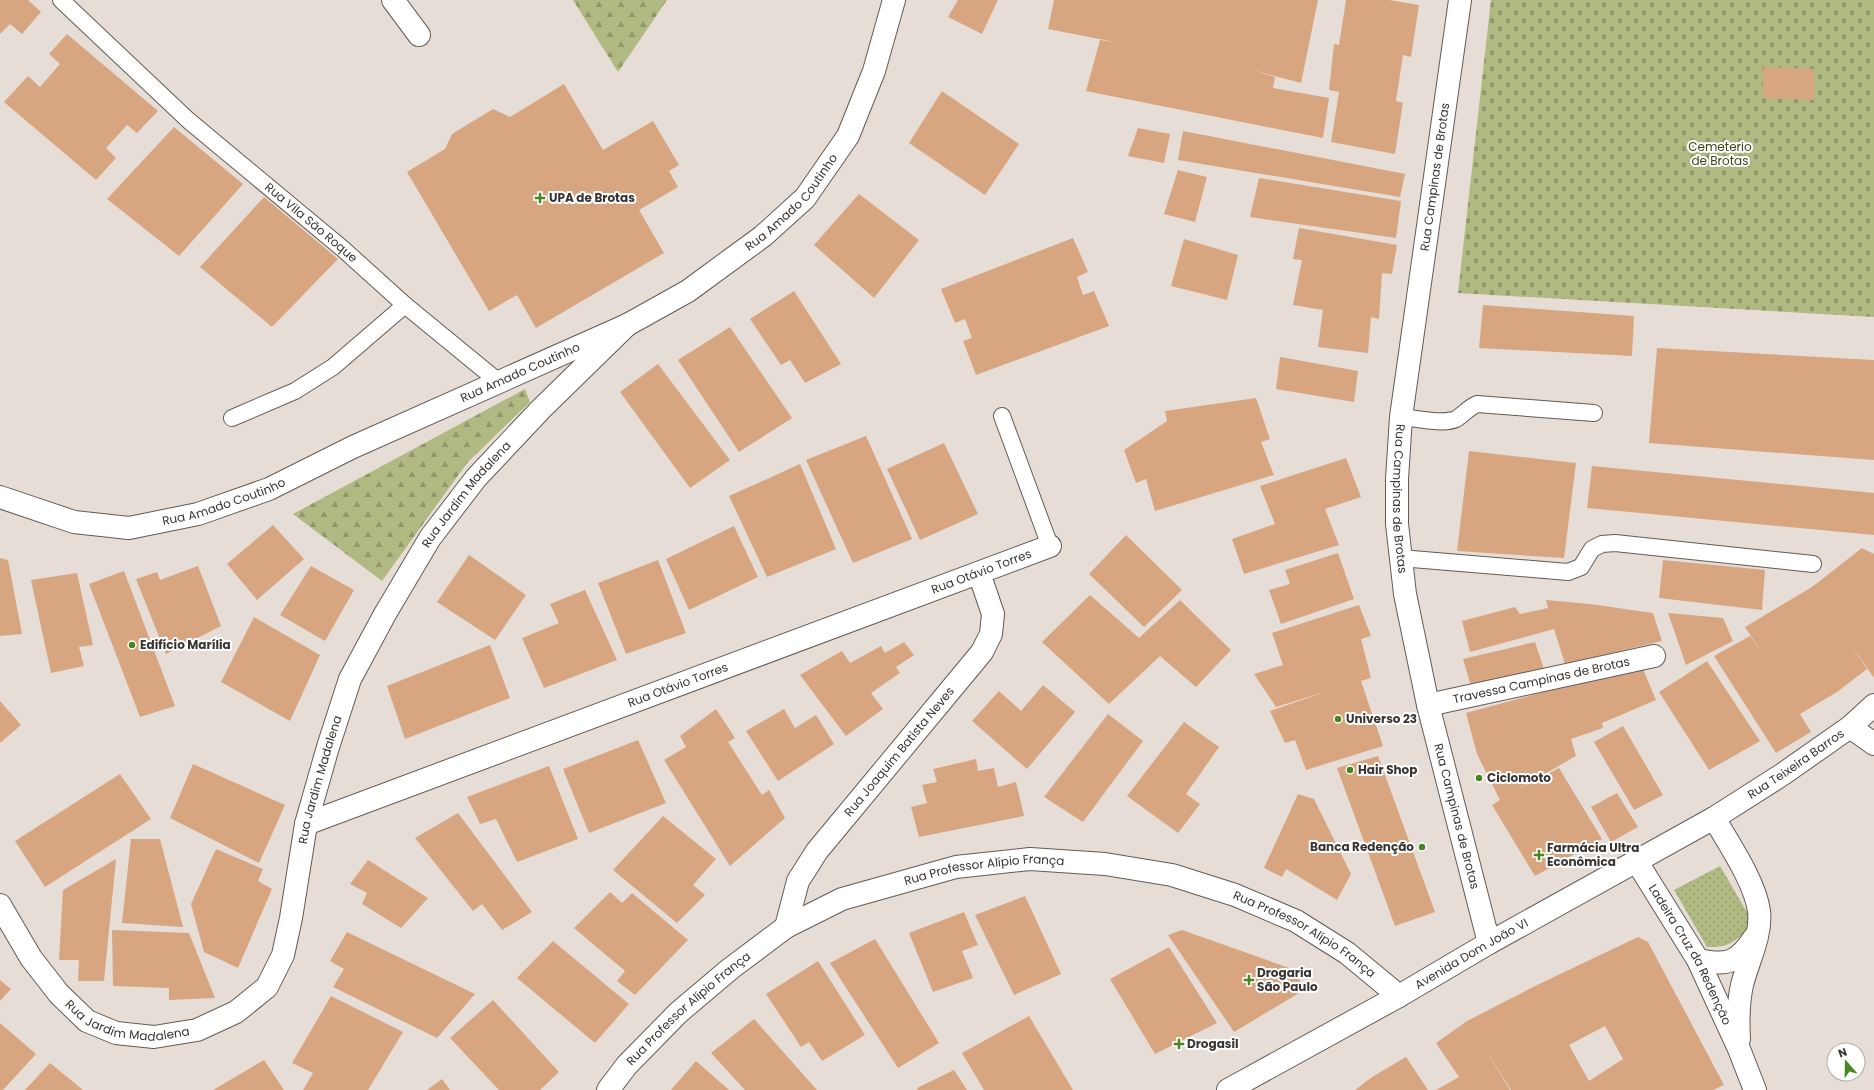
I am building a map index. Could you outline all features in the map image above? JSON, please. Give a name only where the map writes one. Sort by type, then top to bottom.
[{"type":"street","points":[[392,0],[419,35]]},
{"type":"street","name":"Rua Amado Coutinho","points":[[0,497],[74,522],[129,528],[198,514],[269,490],[354,447],[627,325],[688,291],[763,236],[805,198],[848,136],[874,71],[894,0]]},
{"type":"street","name":"Rua Campinas de Brotas","points":[[1460,0],[1402,417],[1397,479],[1397,524],[1405,594],[1428,705],[1489,943]]},
{"type":"street","name":"Rua Jardim Madalena","points":[[0,905],[31,958],[59,994],[87,1021],[116,1033],[154,1037],[197,1030],[236,1012],[266,987],[283,955],[291,918],[306,824],[328,747],[350,680],[384,614],[430,538],[476,478],[541,409],[627,325]]},
{"type":"street","name":"Rua Otávio Torres","points":[[306,824],[1050,546]]},
{"type":"street","name":"Rua Joaquim Batista Neves","points":[[786,927],[798,881],[817,850],[982,652],[992,634],[993,614],[979,573]]},
{"type":"street","name":"Travessa Campinas de Brotas","points":[[1428,705],[1654,656]]},
{"type":"street","name":"Rua Teixeira Barros","points":[[1714,818],[1783,774],[1850,726],[1874,705]]},
{"type":"street","points":[[1850,726],[1874,744]]},
{"type":"street","name":"Avenida Dom João VI","points":[[1228,1090],[1399,996],[1489,943],[1714,818]]},
{"type":"street","name":"Ladeira Cruz da Redenção","points":[[1714,818],[1752,887],[1759,911],[1757,934],[1742,984],[1738,1007],[1739,1049]]},
{"type":"street","name":"Rua Professor Alípio França","points":[[608,1090],[627,1065],[678,1013],[730,969],[786,927],[842,899],[956,867],[1030,859],[1104,864],[1172,875],[1235,895],[1296,921],[1347,953],[1399,996]]},
{"type":"street","name":"Ladeira Cruz da Redenção","points":[[1637,862],[1673,917],[1698,960],[1756,1090]]},
{"type":"street","points":[[1698,960],[1713,963],[1727,962],[1744,953],[1757,934]]},
{"type":"lane","name":"Rua Vila São Roque","points":[[61,0],[188,120],[343,249],[406,305],[500,383]]},
{"type":"lane","points":[[232,418],[295,391],[333,367],[406,305]]},
{"type":"lane","points":[[1402,417],[1447,422],[1457,419],[1470,407],[1477,404],[1594,414]]},
{"type":"lane","points":[[1002,416],[1050,546]]},
{"type":"lane","points":[[1400,558],[1568,572],[1581,567],[1592,549],[1602,544],[1615,543],[1813,564]]},
{"type":"green space","points":[[573,0],[667,0],[618,72]]},
{"type":"green space","name":"Cemeterio de Brotas","points":[[1491,0],[1874,0],[1874,317],[1458,293]]},
{"type":"green space","points":[[525,389],[530,402],[467,463],[382,581],[293,514]]},
{"type":"green space","points":[[1720,866],[1748,914],[1748,930],[1730,943],[1720,946],[1707,947],[1674,890]]},
{"type":"building","points":[[0,0],[28,0],[41,12],[22,34],[10,24],[0,34]]},
{"type":"building","points":[[958,0],[998,0],[982,34],[948,17]]},
{"type":"building","points":[[1054,0],[1318,0],[1301,83],[1249,69],[1275,77],[1273,88],[1329,98],[1323,138],[1086,91],[1100,40],[1115,42],[1048,29]]},
{"type":"building","points":[[1346,0],[1389,0],[1419,5],[1411,57],[1403,55],[1396,101],[1403,103],[1395,154],[1331,142],[1339,92],[1329,90],[1334,44],[1339,45]]},
{"type":"building","points":[[67,34],[158,111],[137,133],[127,125],[106,148],[116,158],[96,180],[4,102],[28,76],[40,87],[60,64],[49,54]]},
{"type":"building","points":[[1763,67],[1814,69],[1814,100],[1763,98]]},
{"type":"building","name":"UPA de Brotas","points":[[564,84],[603,150],[653,121],[679,165],[669,171],[678,187],[639,210],[664,253],[536,328],[517,295],[489,311],[407,172],[445,149],[452,134],[493,109],[510,117]]},
{"type":"building","points":[[942,91],[1019,144],[985,195],[909,143]]},
{"type":"building","points":[[174,127],[243,184],[179,256],[107,199]]},
{"type":"building","points":[[1138,128],[1170,134],[1164,163],[1128,156]]},
{"type":"building","points":[[1183,131],[1405,174],[1400,197],[1178,160]]},
{"type":"building","points":[[1178,170],[1207,177],[1195,222],[1164,214]]},
{"type":"building","points":[[1259,178],[1401,201],[1396,238],[1250,217]]},
{"type":"building","points":[[859,194],[919,240],[874,298],[814,245]]},
{"type":"building","points":[[264,197],[338,259],[272,327],[200,267]]},
{"type":"building","points":[[1299,228],[1397,245],[1392,274],[1382,273],[1379,319],[1371,317],[1368,353],[1318,347],[1323,310],[1293,305],[1302,260],[1293,259]]},
{"type":"building","points":[[1073,238],[1088,272],[1077,277],[1083,295],[1094,291],[1109,326],[976,375],[963,341],[972,338],[965,319],[955,323],[941,289]]},
{"type":"building","points":[[1184,239],[1238,255],[1227,300],[1171,286]]},
{"type":"building","points":[[794,291],[841,364],[805,383],[790,360],[781,365],[750,319]]},
{"type":"building","points":[[1483,305],[1634,316],[1632,356],[1479,348]]},
{"type":"building","points":[[730,327],[792,418],[739,452],[678,360]]},
{"type":"building","points":[[1657,348],[1874,360],[1874,460],[1649,443]]},
{"type":"building","points":[[1280,357],[1358,371],[1354,402],[1276,389]]},
{"type":"building","points":[[658,364],[730,460],[690,488],[620,392]]},
{"type":"building","points":[[1256,398],[1270,439],[1261,442],[1274,475],[1155,511],[1146,479],[1136,483],[1124,450],[1167,421],[1165,411]]},
{"type":"building","points":[[866,436],[912,539],[853,563],[806,460]]},
{"type":"building","points":[[944,443],[978,514],[920,540],[887,469]]},
{"type":"building","points":[[1469,451],[1576,463],[1564,558],[1457,551]]},
{"type":"building","points":[[1346,458],[1361,497],[1325,509],[1339,545],[1244,574],[1232,539],[1275,524],[1260,486]]},
{"type":"building","points":[[800,464],[836,549],[767,577],[729,496]]},
{"type":"building","points":[[1592,466],[1874,493],[1874,535],[1587,508]]},
{"type":"building","points":[[273,525],[304,559],[257,600],[227,564]]},
{"type":"building","points":[[734,526],[758,577],[689,610],[666,559]]},
{"type":"building","points":[[1126,535],[1182,590],[1144,627],[1089,574]]},
{"type":"building","points":[[1862,548],[1874,554],[1874,678],[1847,639],[1867,669],[1837,692],[1800,714],[1811,732],[1776,753],[1714,656],[1750,636],[1761,652],[1745,627],[1812,587]]},
{"type":"building","points":[[1338,553],[1354,599],[1281,624],[1269,590],[1290,584],[1285,570]]},
{"type":"building","points":[[469,555],[526,595],[495,640],[437,602]]},
{"type":"building","points":[[0,558],[8,560],[22,634],[0,636]]},
{"type":"building","points":[[658,560],[686,633],[626,654],[598,583]]},
{"type":"building","points":[[1663,560],[1765,570],[1762,610],[1659,598]]},
{"type":"building","points":[[198,566],[221,626],[166,654],[136,579],[157,572],[160,580]]},
{"type":"building","points":[[311,566],[354,590],[325,641],[280,615]]},
{"type":"building","name":"Edifício Marília","points":[[124,571],[175,706],[140,717],[89,584]]},
{"type":"building","points":[[77,573],[93,645],[79,647],[84,666],[51,673],[31,580]]},
{"type":"building","points":[[585,590],[617,660],[544,688],[522,638],[559,623],[550,604]]},
{"type":"building","points":[[1090,595],[1139,638],[1180,600],[1231,650],[1196,687],[1160,656],[1109,704],[1042,642]]},
{"type":"building","points":[[1546,600],[1590,604],[1653,613],[1662,641],[1565,664],[1554,629],[1470,652],[1462,621],[1515,607],[1520,614],[1548,608]]},
{"type":"building","points":[[1359,605],[1371,636],[1361,639],[1371,678],[1361,681],[1383,746],[1306,770],[1295,740],[1285,743],[1270,711],[1328,691],[1276,707],[1254,674],[1283,665],[1272,633]]},
{"type":"building","points":[[1668,613],[1723,618],[1733,641],[1686,665]]},
{"type":"building","points":[[254,617],[320,655],[290,721],[221,682]]},
{"type":"building","points":[[904,642],[914,655],[896,667],[900,673],[871,693],[883,709],[846,736],[800,675],[842,651],[850,663],[881,646],[885,653]]},
{"type":"building","points":[[1535,642],[1544,669],[1471,686],[1463,659]]},
{"type":"building","points":[[490,645],[510,698],[405,739],[387,686]]},
{"type":"building","points":[[1707,661],[1760,741],[1709,770],[1659,692]]},
{"type":"building","points":[[1643,669],[1656,700],[1602,723],[1603,728],[1571,739],[1576,756],[1515,791],[1559,768],[1602,839],[1535,876],[1492,805],[1500,800],[1477,754],[1466,713],[1588,680]]},
{"type":"building","points":[[1043,685],[1075,712],[1027,769],[972,721],[999,691],[1021,711]]},
{"type":"building","points":[[0,701],[21,725],[0,743]]},
{"type":"building","points":[[716,709],[735,738],[728,742],[762,795],[769,790],[785,818],[730,866],[664,760],[686,747],[680,736]]},
{"type":"building","points":[[784,709],[795,728],[816,715],[834,744],[778,781],[746,731]]},
{"type":"building","points":[[1108,714],[1143,741],[1083,822],[1044,797]]},
{"type":"building","points":[[1184,722],[1219,747],[1186,794],[1200,804],[1178,833],[1127,796]]},
{"type":"building","points":[[1623,726],[1663,795],[1634,810],[1594,742]]},
{"type":"building","points":[[638,740],[666,803],[589,833],[563,769]]},
{"type":"building","points":[[1378,756],[1435,912],[1395,926],[1337,768]]},
{"type":"building","points":[[976,759],[978,771],[994,768],[998,787],[1016,782],[1024,816],[919,837],[911,807],[927,803],[922,785],[937,782],[933,769]]},
{"type":"building","points":[[193,764],[285,805],[259,863],[170,818]]},
{"type":"building","points":[[549,766],[578,839],[517,862],[496,819],[480,824],[467,797]]},
{"type":"building","points":[[120,774],[151,819],[45,887],[15,841]]},
{"type":"building","points":[[1617,793],[1638,827],[1611,842],[1591,807]]},
{"type":"building","points":[[1298,794],[1314,799],[1351,874],[1337,900],[1286,869],[1282,877],[1264,868]]},
{"type":"building","points":[[458,813],[532,912],[502,930],[482,904],[473,911],[415,838]]},
{"type":"building","points":[[663,816],[716,859],[693,885],[705,895],[677,923],[613,870]]},
{"type":"building","points":[[131,839],[160,839],[183,927],[122,923]]},
{"type":"building","points":[[216,849],[263,869],[258,881],[272,889],[238,968],[204,952],[191,904]]},
{"type":"building","points":[[116,859],[104,981],[78,981],[79,960],[59,960],[63,890]]},
{"type":"building","points":[[368,860],[428,898],[401,928],[362,904],[367,893],[350,884]]},
{"type":"building","points":[[610,892],[622,903],[632,893],[688,940],[635,995],[617,981],[625,971],[574,928]]},
{"type":"building","points":[[1025,896],[1061,974],[1014,995],[975,915]]},
{"type":"building","points":[[964,912],[978,945],[962,951],[973,978],[933,992],[909,933]]},
{"type":"building","points":[[112,930],[189,933],[215,998],[169,1000],[169,988],[113,986]]},
{"type":"building","name":"Drogaria São Paulo","points":[[1182,930],[1295,970],[1304,990],[1234,1032],[1168,935]]},
{"type":"building","points":[[347,932],[475,994],[437,1038],[333,987],[344,969],[330,961]]},
{"type":"building","points":[[1638,937],[1648,942],[1724,1085],[1713,1090],[1511,1090],[1484,1047],[1510,1090],[1436,1090],[1459,1077],[1436,1043],[1467,1021],[1535,986]],"holes":[[[1605,1026],[1623,1059],[1589,1081],[1569,1045]]]},
{"type":"building","points":[[875,939],[939,1043],[898,1068],[830,963]]},
{"type":"building","points":[[553,941],[629,1004],[595,1043],[517,978]]},
{"type":"building","points":[[1169,947],[1217,1023],[1155,1054],[1110,979]]},
{"type":"building","points":[[818,961],[865,1035],[822,1061],[809,1042],[801,1047],[766,994]]},
{"type":"building","points":[[0,980],[11,989],[0,1001]]},
{"type":"building","points":[[331,996],[403,1032],[368,1090],[303,1090],[313,1073],[292,1063]]},
{"type":"building","points":[[493,1000],[559,1072],[540,1090],[499,1090],[450,1038]]},
{"type":"building","points":[[1029,1016],[1073,1090],[984,1090],[962,1053]]},
{"type":"building","points":[[754,1019],[817,1090],[745,1090],[711,1053]]},
{"type":"building","points":[[0,1023],[36,1054],[3,1090],[0,1090]]},
{"type":"building","points":[[1406,1057],[1428,1090],[1355,1090],[1372,1077]]},
{"type":"building","points":[[264,1060],[284,1090],[213,1090]]},
{"type":"building","points":[[696,1061],[729,1090],[671,1090]]},
{"type":"building","points":[[50,1063],[83,1090],[25,1090]]},
{"type":"building","points":[[954,1070],[967,1090],[918,1090],[917,1088]]},
{"type":"building","points":[[442,1079],[450,1090],[427,1090]]},
{"type":"place","name":"UPA de Brotas","points":[[540,198]]},
{"type":"place","name":"Edifício Marília","points":[[132,645]]},
{"type":"place","name":"Universo 23","points":[[1338,719]]},
{"type":"place","name":"Hair Shop","points":[[1350,770]]},
{"type":"place","name":"Ciclomoto","points":[[1479,778]]},
{"type":"place","name":"Banca Redenção","points":[[1422,847]]},
{"type":"place","name":"Farmácia Ultra Econômica","points":[[1539,855]]},
{"type":"place","name":"Drogaria São Paulo","points":[[1249,980]]},
{"type":"place","name":"Drogasil","points":[[1179,1044]]}]
